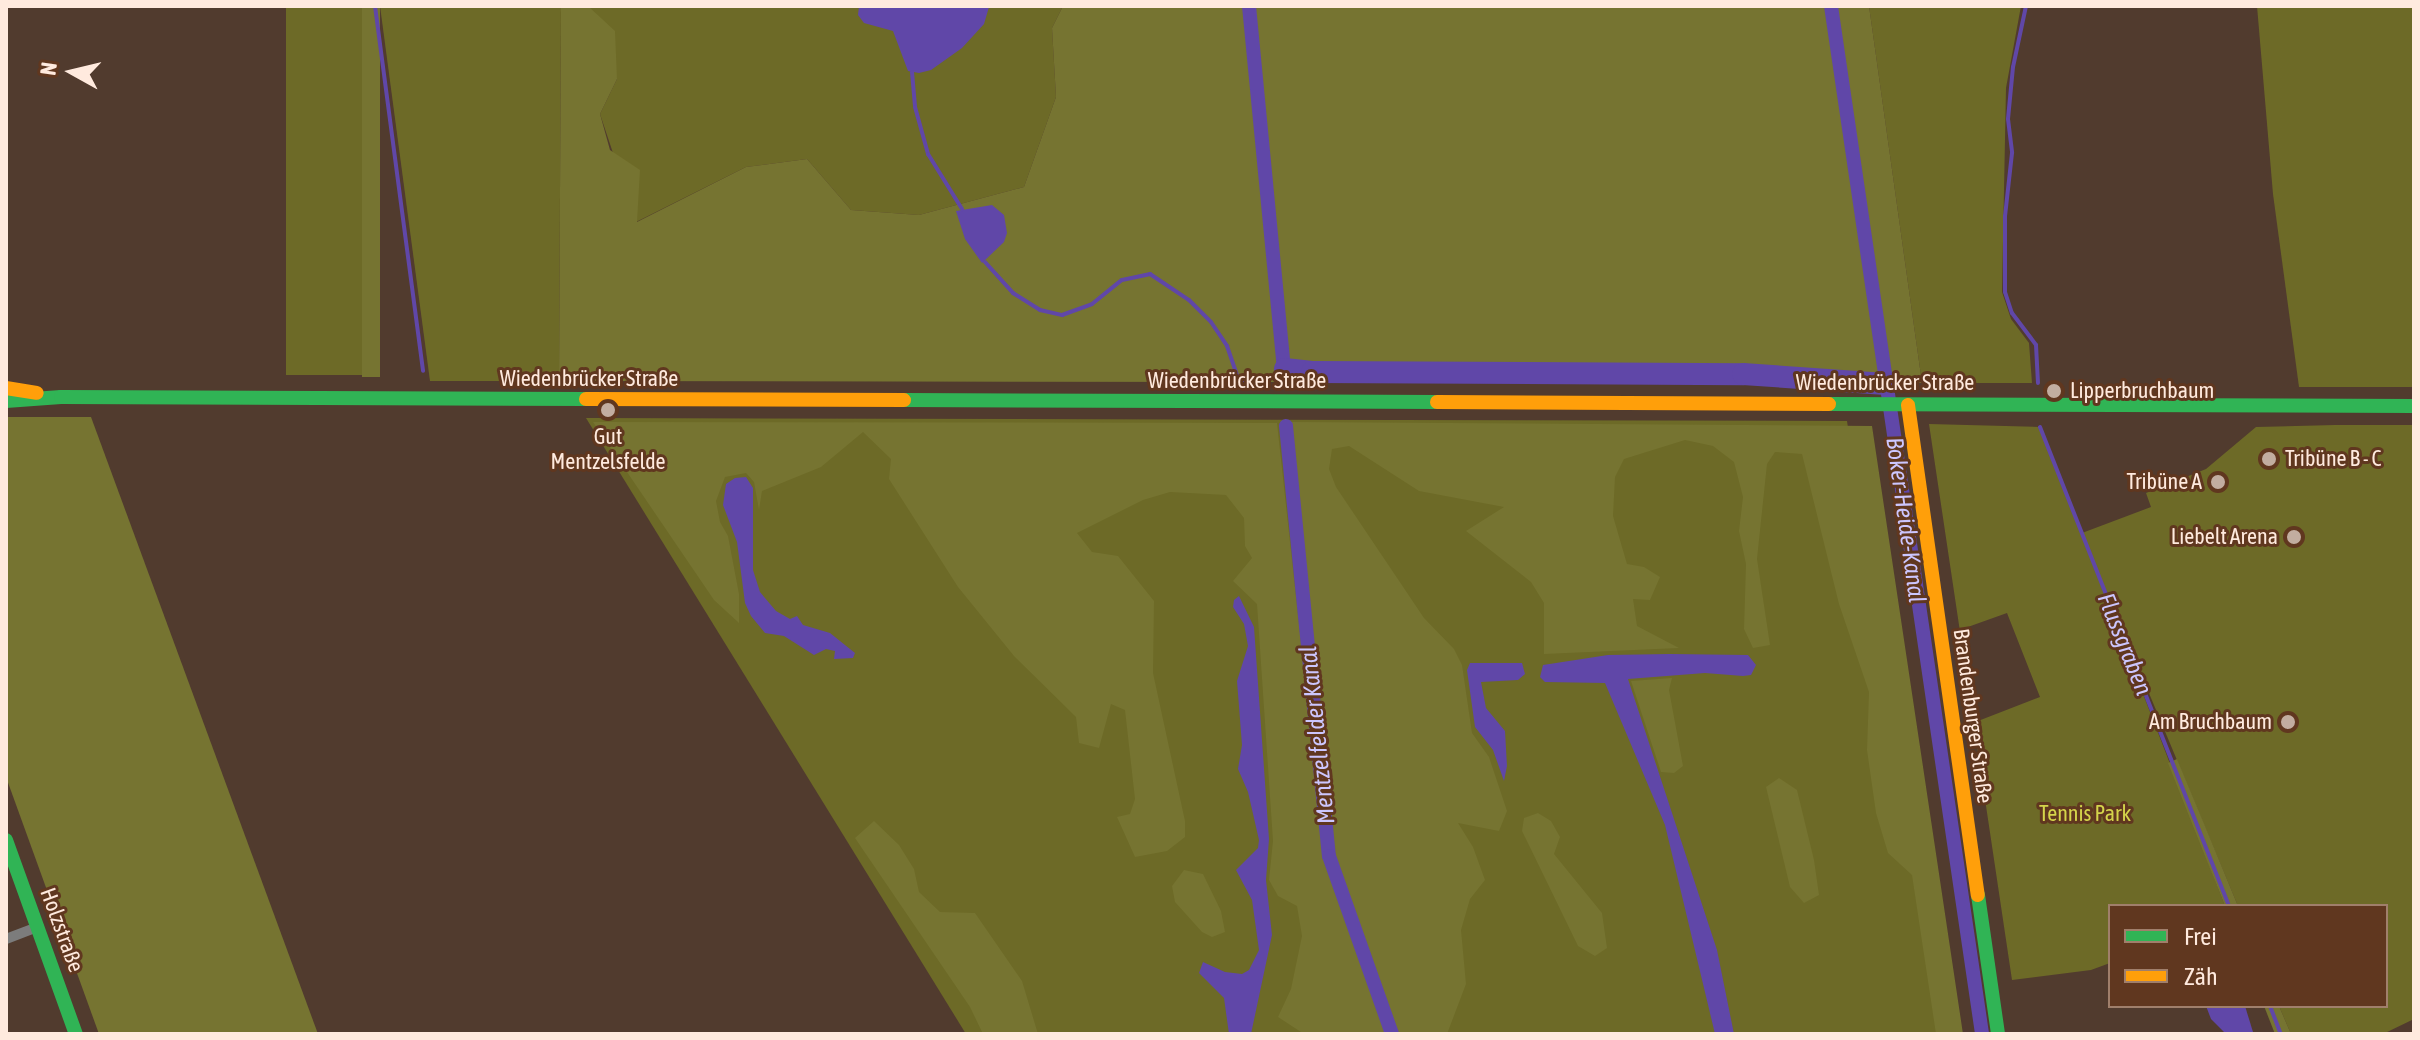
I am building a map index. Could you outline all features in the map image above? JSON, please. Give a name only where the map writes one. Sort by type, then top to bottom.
[{"type":"street","name":"Wiedenbrücker Straße","points":[[6,388],[61,397]]},
{"type":"street","name":"Wiedenbrücker Straße","points":[[6,401],[61,397],[2414,406]]},
{"type":"street","name":"Brandenburger Straße","points":[[1902,405],[1998,1034]]},
{"type":"street","name":"Holzstraße","points":[[6,840],[76,1034]]},
{"type":"street","points":[[6,939],[38,927]]},
{"type":"green space","points":[[286,6],[362,6],[362,375],[286,375]]},
{"type":"green space","points":[[380,6],[561,6],[559,381],[430,381]]},
{"type":"green space","points":[[588,6],[1063,6],[1052,28],[1056,97],[1024,187],[919,215],[851,210],[807,159],[746,167],[636,222],[600,114],[617,79]]},
{"type":"green space","points":[[1869,6],[2021,6],[2006,88],[2002,292],[2011,319],[2029,343],[2032,383],[1922,383]]},
{"type":"green space","points":[[2257,6],[2414,6],[2414,387],[2299,387],[2273,194]]},
{"type":"green space","points":[[586,418],[1847,421],[1940,1034],[966,1034]]},
{"type":"green space","name":"Tennis Park","points":[[1929,424],[2040,427],[2224,904],[2108,904],[2108,964],[2091,970],[2012,980]],"holes":[[[2007,613],[2040,697],[1978,721],[1965,628]]]},
{"type":"green space","name":"Am Bruchbaum","points":[[2414,425],[2414,1019],[2383,1034],[2291,1034],[2280,1008],[2388,1008],[2388,904],[2237,904],[2082,533],[2151,507],[2146,493],[2206,469],[2256,427]]},
{"type":"shaded area","points":[[362,6],[380,6],[380,377],[362,377]]},
{"type":"shaded area","points":[[561,6],[588,6],[615,31],[617,79],[600,114],[610,150],[640,170],[637,222],[746,167],[807,159],[851,210],[919,215],[1024,187],[1056,97],[1052,28],[1063,6],[1869,6],[1922,383],[559,381]]},
{"type":"shaded area","points":[[859,6],[989,7],[984,24],[962,48],[931,70],[919,73],[908,71],[893,31],[864,23],[858,15]]},
{"type":"shaded area","points":[[992,205],[1004,215],[1007,233],[1004,242],[982,263],[965,239],[956,211]]},
{"type":"shaded area","points":[[6,417],[91,417],[318,1034],[99,1034],[6,777]]},
{"type":"shaded area","points":[[593,422],[1277,423],[1324,853],[1388,1034],[1304,1034],[1278,1017],[1291,989],[1302,936],[1297,906],[1278,896],[1269,880],[1273,841],[1257,604],[1233,581],[1252,558],[1245,546],[1244,518],[1226,495],[1170,492],[1143,500],[1077,533],[1092,552],[1118,556],[1154,601],[1153,673],[1185,821],[1185,837],[1167,851],[1135,857],[1117,817],[1130,814],[1135,799],[1125,710],[1111,704],[1099,748],[1079,743],[1076,717],[1014,656],[958,587],[889,479],[891,459],[863,432],[821,467],[762,491],[759,510],[754,482],[746,473],[725,477],[716,501],[720,522],[728,536],[739,594],[739,623],[714,600]]},
{"type":"shaded area","points":[[1290,422],[1872,426],[1963,1034],[1936,1034],[1912,875],[1888,853],[1876,813],[1867,750],[1869,692],[1839,604],[1802,454],[1775,452],[1767,464],[1757,559],[1770,645],[1753,648],[1744,629],[1746,564],[1739,531],[1743,497],[1734,462],[1713,446],[1685,440],[1624,459],[1615,477],[1613,516],[1627,564],[1644,567],[1660,577],[1650,600],[1633,599],[1637,626],[1679,648],[1544,654],[1544,603],[1531,582],[1466,531],[1504,507],[1419,491],[1349,446],[1332,449],[1329,469],[1336,487],[1424,618],[1454,649],[1462,665],[1472,733],[1489,757],[1507,811],[1499,831],[1458,823],[1473,847],[1485,880],[1470,899],[1461,930],[1466,984],[1447,1034],[1397,1034],[1331,856]]},
{"type":"shaded area","points":[[746,477],[753,488],[753,570],[760,592],[776,611],[790,619],[797,616],[803,625],[830,633],[855,653],[853,658],[834,659],[835,651],[826,649],[814,655],[784,636],[765,633],[751,616],[745,603],[737,542],[723,505],[726,484],[735,478]]},
{"type":"shaded area","points":[[1239,596],[1254,627],[1269,839],[1266,880],[1272,935],[1251,1034],[1229,1034],[1224,998],[1199,973],[1203,962],[1225,972],[1242,974],[1249,970],[1259,950],[1252,900],[1236,870],[1258,848],[1259,840],[1248,792],[1238,769],[1242,745],[1237,681],[1248,646],[1244,624],[1233,607],[1234,600]]},
{"type":"shaded area","points":[[1608,655],[1748,655],[1756,665],[1751,675],[1743,676],[1705,673],[1628,679],[1717,950],[1734,1034],[1715,1034],[1665,825],[1605,683],[1545,682],[1540,677],[1543,665]]},
{"type":"shaded area","points":[[1470,663],[1522,663],[1525,674],[1518,680],[1481,682],[1486,708],[1505,731],[1507,766],[1504,781],[1493,750],[1475,727],[1467,670]]},
{"type":"shaded area","points":[[1672,678],[1669,690],[1683,766],[1674,773],[1661,772],[1631,681]]},
{"type":"shaded area","points":[[2177,759],[2237,904],[2224,904],[2168,763]]},
{"type":"shaded area","points":[[1779,778],[1797,790],[1814,860],[1819,895],[1804,903],[1790,887],[1766,787]]},
{"type":"shaded area","points":[[1538,813],[1551,821],[1560,837],[1554,854],[1602,913],[1607,948],[1595,956],[1578,946],[1522,831],[1524,818]]},
{"type":"shaded area","points":[[874,821],[899,845],[914,869],[919,892],[940,912],[975,913],[1022,981],[1038,1034],[983,1034],[970,1007],[855,838]]},
{"type":"shaded area","points":[[1184,870],[1203,874],[1221,911],[1225,932],[1212,937],[1202,932],[1175,902],[1172,886]]},
{"type":"shaded area","points":[[2207,1008],[2246,1008],[2253,1032],[2226,1034],[2211,1019]]},
{"type":"shaded area","points":[[2265,1008],[2280,1008],[2291,1034],[2275,1034]]},
{"type":"waterway","points":[[375,6],[423,371]]},
{"type":"waterway","name":"Mentzelfelder Kanal","points":[[1249,6],[1285,382]]},
{"type":"waterway","name":"Boker-Heide-Kanal","points":[[1831,6],[1982,1034]]},
{"type":"waterway","name":"Flussgraben","points":[[2026,6],[2013,67],[2008,119],[2012,153],[2005,216],[2005,292],[2012,313],[2036,345],[2038,383]]},
{"type":"waterway","points":[[912,72],[915,107],[928,154],[962,209]]},
{"type":"waterway","points":[[985,262],[1013,293],[1040,310],[1062,315],[1092,304],[1122,280],[1150,274],[1189,300],[1211,322],[1227,346],[1239,380],[1250,380]]},
{"type":"waterway","points":[[1285,369],[1312,372],[1743,374],[1886,384]]},
{"type":"waterway","name":"Mentzelfelder Kanal","points":[[1286,426],[1329,856],[1392,1034]]},
{"type":"waterway","name":"Flussgraben","points":[[2040,427],[2228,904]]},
{"type":"waterway","name":"Flussgraben","points":[[2271,1008],[2281,1034]]},
{"type":"traffic: fast","points":[[6,401],[61,397],[586,399]]},
{"type":"traffic: fast","points":[[904,400],[1437,402]]},
{"type":"traffic: fast","points":[[1829,404],[2414,406]]},
{"type":"traffic: fast","points":[[6,840],[76,1034]]},
{"type":"traffic: fast","points":[[1978,895],[1998,1034]]},
{"type":"traffic: slow","points":[[6,388],[37,393]]},
{"type":"traffic: slow","points":[[586,399],[904,400]]},
{"type":"traffic: slow","points":[[1437,402],[1829,404]]},
{"type":"traffic: slow","points":[[1908,405],[1978,895]]},
{"type":"place","name":"Lipperbruchbaum","points":[[2054,391]]},
{"type":"place","name":"Gut Mentzelsfelde","points":[[608,410]]},
{"type":"place","name":"Tribüne B - C","points":[[2269,459]]},
{"type":"place","name":"Tribüne A","points":[[2218,482]]},
{"type":"place","name":"Liebelt Arena","points":[[2294,537]]},
{"type":"place","name":"Am Bruchbaum","points":[[2288,722]]}]
